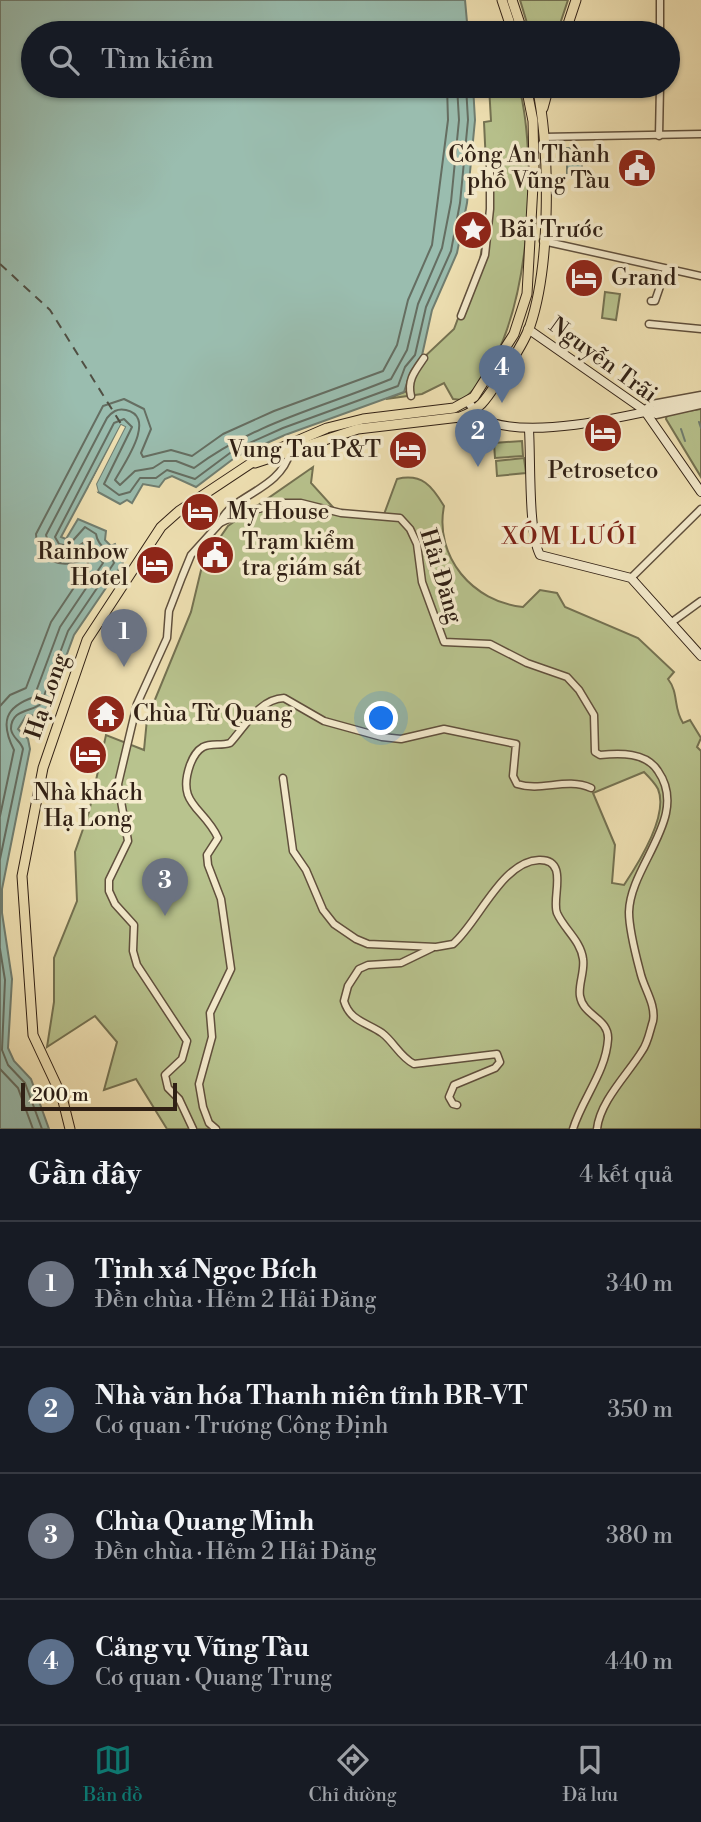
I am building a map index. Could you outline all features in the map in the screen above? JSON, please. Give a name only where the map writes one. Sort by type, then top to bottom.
[{"type":"main road","points":[[502,0],[509,21]]},
{"type":"main road","points":[[512,0],[519,21]]},
{"type":"main road","points":[[569,21],[576,0]]},
{"type":"main road","points":[[528,98],[534,137],[532,250],[525,303],[514,334],[469,402],[491,423],[530,430],[701,400]]},
{"type":"main road","points":[[476,411],[506,370],[528,330],[536,301],[544,241],[545,137],[539,98]]},
{"type":"main road","points":[[542,112],[546,98]]},
{"type":"main road","name":"Nguyễn Trãi","points":[[528,330],[644,410],[701,492]]},
{"type":"main road","name":"Hạ Long","points":[[357,425],[454,408],[469,402]]},
{"type":"main road","name":"Hạ Long","points":[[70,1129],[62,1097],[39,1051],[32,1022],[22,876],[43,768],[87,640],[161,527],[194,501],[262,456],[289,447],[327,428],[449,419],[476,411]]},
{"type":"main road","points":[[530,430],[533,514],[540,555],[631,578],[701,656]]},
{"type":"street","points":[[660,0],[660,21]]},
{"type":"street","points":[[659,136],[660,98]]},
{"type":"street","points":[[534,137],[701,134]]},
{"type":"street","points":[[461,316],[485,254],[490,209],[490,159]]},
{"type":"street","points":[[544,241],[701,276]]},
{"type":"street","points":[[651,301],[655,301],[666,269]]},
{"type":"street","points":[[476,278],[485,282]]},
{"type":"street","points":[[649,324],[701,329]]},
{"type":"street","points":[[411,396],[408,386],[412,375],[424,359]]},
{"type":"street","points":[[193,1129],[179,1099],[166,1084],[165,1075],[182,1059],[187,1041],[137,965],[133,951],[134,925],[115,904],[109,891],[109,880],[128,841],[118,784],[136,704],[167,638],[169,611],[191,555],[228,512],[276,477],[286,466],[289,447]]},
{"type":"street","name":"Hải Đăng","points":[[220,523],[242,513],[284,503],[341,513],[400,518],[407,524],[417,544],[422,582],[444,642],[490,644],[527,663],[563,675],[579,690],[594,715],[595,752],[600,755],[644,757],[659,772],[667,790],[667,803],[657,839],[638,875],[629,912],[641,976],[653,1018],[644,1049],[605,1106],[597,1129]]},
{"type":"street","points":[[631,578],[701,509]]},
{"type":"street","points":[[672,622],[701,601]]},
{"type":"street","points":[[216,1129],[209,1123],[199,1084],[212,1037],[210,1013],[231,969],[221,900],[207,855],[218,838],[214,827],[193,807],[186,792],[190,766],[196,751],[206,745],[230,743],[255,712],[272,701],[284,698],[324,720],[382,737],[401,739],[444,729],[485,740],[509,741],[516,744],[513,776],[517,784],[526,786],[574,782],[591,788]]},
{"type":"street","points":[[283,778],[293,851],[306,870],[323,910],[334,924],[348,935],[368,944],[444,947],[459,939],[498,885],[519,869],[540,860],[554,866],[558,876],[556,910],[578,943],[583,959],[580,996],[587,1010],[606,1026],[608,1036],[600,1068],[573,1129]]},
{"type":"street","points":[[434,947],[401,963],[368,965],[359,969],[348,986],[344,1001],[353,1017],[383,1034],[407,1061],[414,1064],[497,1054],[500,1062],[495,1068],[454,1085],[449,1097],[453,1104],[457,1105]]},
{"type":"green space","points":[[520,0],[568,0],[561,21],[526,21]]},
{"type":"green space","points":[[490,98],[521,98],[528,161],[528,206],[516,298],[503,340],[485,374],[462,400],[453,399],[444,383],[422,394],[386,399],[410,390],[421,360],[454,329],[480,260],[488,206],[484,122],[491,121]]},
{"type":"green space","points":[[605,292],[620,294],[616,320],[602,318]]},
{"type":"green space","points":[[701,409],[701,477],[666,419],[667,414]]},
{"type":"green space","points":[[522,441],[523,456],[495,458],[494,443]]},
{"type":"green space","points":[[524,458],[526,473],[497,476],[496,461]]},
{"type":"green space","points":[[313,467],[311,483],[341,516],[383,517],[397,479],[420,480],[435,492],[444,506],[442,525],[445,543],[451,559],[473,586],[488,596],[523,607],[540,590],[557,593],[565,607],[638,638],[674,672],[668,679],[674,690],[680,717],[683,723],[690,720],[701,738],[697,747],[701,751],[701,1129],[167,1129],[136,1079],[104,1090],[117,1042],[95,1016],[47,1047],[54,1002],[54,958],[77,901],[75,852],[89,812],[106,735],[144,750],[147,719],[191,612],[203,562],[228,526]],"holes":[[[644,772],[658,789],[660,800],[656,825],[644,852],[624,885],[612,883],[615,845],[593,793]]]},
{"type":"water","points":[[0,0],[465,0],[467,21],[21,21],[21,98],[474,98],[475,120],[467,203],[457,253],[432,310],[421,360],[411,371],[404,392],[285,435],[237,456],[196,487],[172,476],[165,479],[159,487],[143,484],[132,503],[127,500],[120,504],[98,492],[96,484],[125,427],[121,425],[61,537],[66,539],[78,519],[106,531],[105,540],[111,546],[115,544],[123,563],[74,635],[47,708],[40,715],[26,716],[18,729],[28,739],[30,749],[2,889],[2,913],[12,979],[8,1048],[14,1061],[31,1079],[49,1129],[0,1129]]},
{"type":"water","points":[[567,148],[582,149],[582,173],[567,173]]},
{"type":"pier","points":[[121,425],[125,427],[96,484],[98,492],[89,487]]},
{"type":"waterway","points":[[699,422],[701,428]]},
{"type":"waterway","points":[[681,429],[685,441]]},
{"type":"ferry route","points":[[0,264],[50,310],[123,427]]},
{"type":"place","name":"Công An Thành phố Vũng Tàu","points":[[637,168]]},
{"type":"place","name":"Bãi Trước","points":[[473,230]]},
{"type":"place","name":"Grand","points":[[584,278]]},
{"type":"place","name":"Cảng vụ Vũng Tàu","points":[[502,403]]},
{"type":"place","name":"Petrosetco","points":[[603,433]]},
{"type":"place","name":"Vung Tau P&T","points":[[408,450]]},
{"type":"place","name":"Nhà văn hóa Thanh niên tỉnh BR-VT","points":[[478,467]]},
{"type":"place","name":"My House","points":[[200,512]]},
{"type":"place","name":"Trạm kiểm tra giám sát","points":[[215,555]]},
{"type":"place","name":"Rainbow Hotel","points":[[155,565]]},
{"type":"place","name":"Tịnh xá Ngọc Bích","points":[[124,667]]},
{"type":"place","name":"Chùa Từ Quang","points":[[106,714]]},
{"type":"place","name":"Nhà khách Hạ Long","points":[[88,755]]},
{"type":"place","name":"Chùa Quang Minh","points":[[165,916]]},
{"type":"district","name":"XÓM LƯỚI","points":[[570,537]]}]
